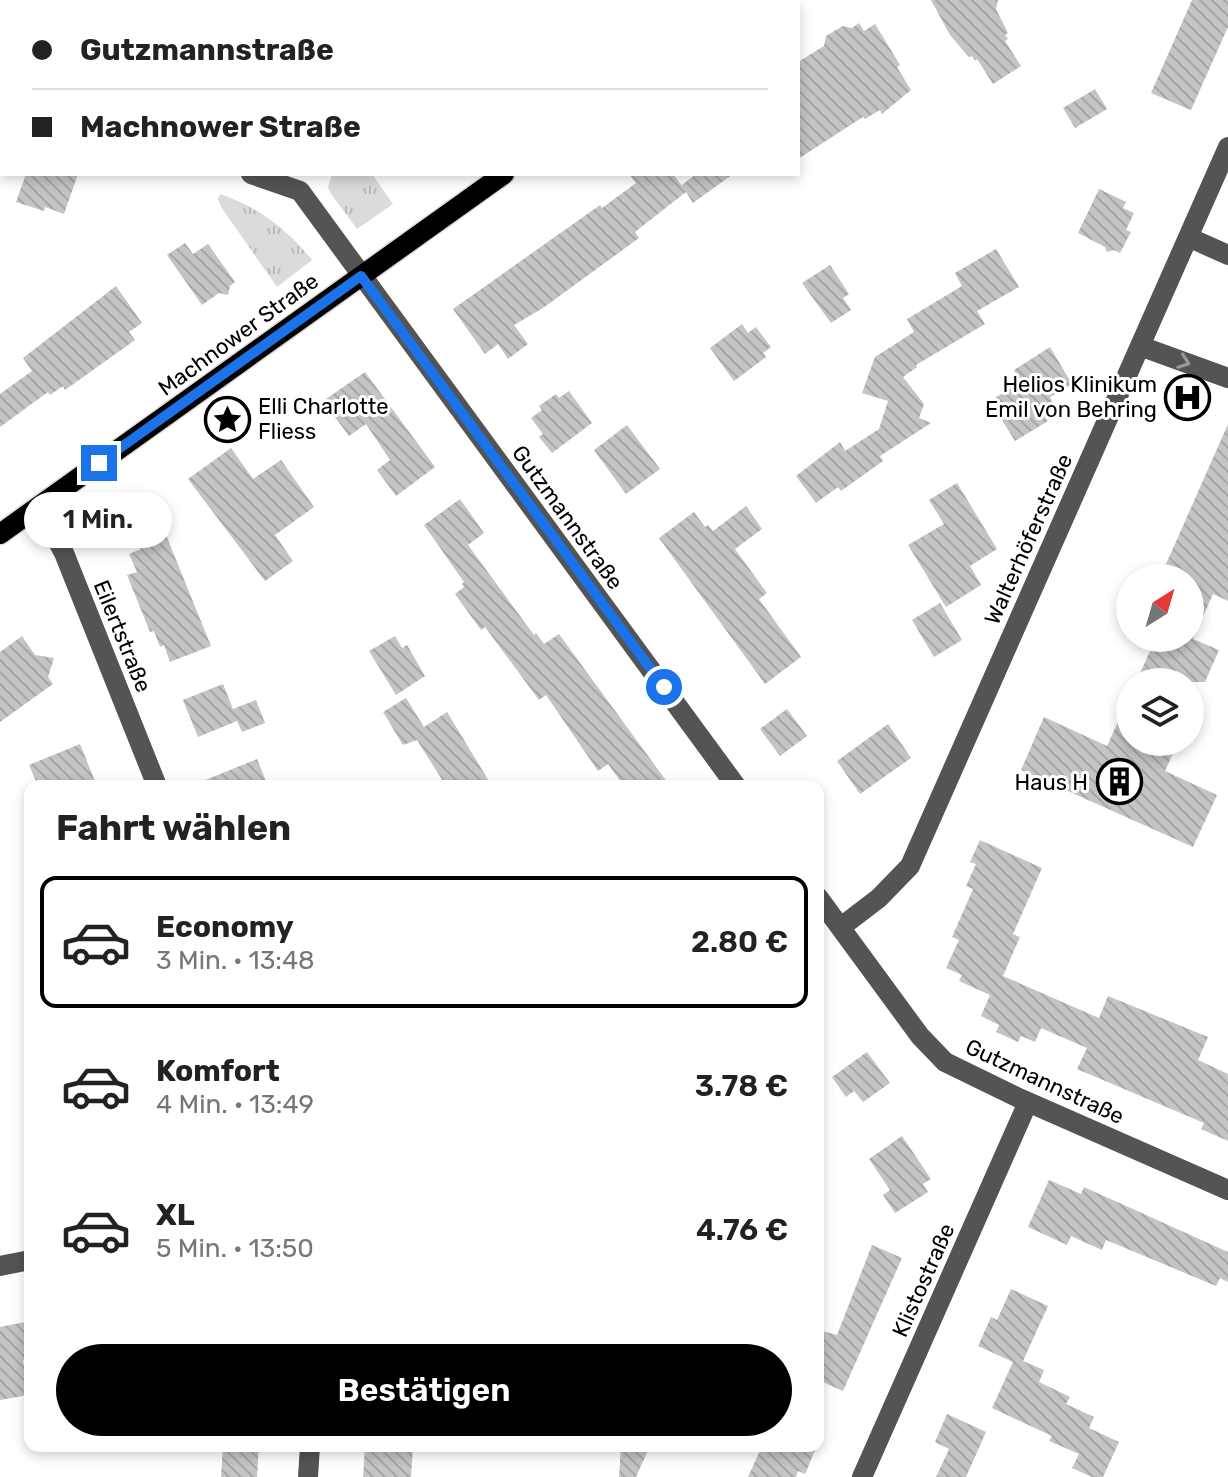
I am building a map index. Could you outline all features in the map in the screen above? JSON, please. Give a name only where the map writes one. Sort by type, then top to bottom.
[{"type":"main road","name":"Machnower Straße","points":[[0,534],[501,176]]},
{"type":"street","name":"Walterhöferstraße","points":[[841,927],[879,898],[910,866],[1228,147]]},
{"type":"street","points":[[263,176],[304,183]]},
{"type":"street","name":"Gutzmannstraße","points":[[304,183],[361,276],[732,780]]},
{"type":"street","points":[[1188,237],[1228,255]]},
{"type":"street","points":[[1140,346],[1228,378]]},
{"type":"street","name":"Eilertstraße","points":[[39,506],[64,553],[155,780]]},
{"type":"street","name":"Gutzmannstraße","points":[[824,905],[920,1036],[945,1062],[1228,1190]]},
{"type":"street","name":"Klistostraße","points":[[862,1477],[1028,1102]]},
{"type":"street","points":[[0,1266],[24,1261]]},
{"type":"street","points":[[308,1477],[310,1452]]},
{"type":"green space","points":[[331,176],[373,176],[393,204],[357,229],[328,187]]},
{"type":"green space","points":[[220,194],[247,205],[270,220],[312,260],[277,287],[221,207]]},
{"type":"building","points":[[931,0],[998,0],[996,9],[1008,33],[1005,41],[1021,66],[993,84],[977,59],[975,61],[972,56],[969,57],[950,35]]},
{"type":"building","points":[[1192,0],[1228,0],[1228,27],[1191,110],[1151,93]]},
{"type":"building","points":[[859,23],[864,31],[875,24],[911,90],[882,114],[880,110],[865,119],[863,117],[800,158],[800,61],[824,46],[826,36],[843,26],[852,28]]},
{"type":"building","points":[[1095,89],[1107,109],[1075,128],[1063,108]]},
{"type":"building","points":[[25,176],[77,176],[64,214],[16,202]]},
{"type":"building","points":[[631,176],[675,176],[683,187],[693,176],[730,176],[693,203],[686,192],[635,232],[639,238],[543,308],[514,325],[528,344],[508,359],[498,344],[485,354],[453,309],[636,183]]},
{"type":"building","points":[[1099,189],[1126,202],[1123,208],[1134,213],[1126,230],[1131,232],[1120,253],[1114,250],[1107,252],[1105,247],[1078,233]]},
{"type":"building","points":[[185,243],[193,254],[208,244],[235,282],[230,286],[228,295],[219,293],[202,305],[167,255]]},
{"type":"building","points":[[996,249],[1019,287],[977,311],[985,324],[916,365],[903,377],[924,404],[919,418],[931,423],[880,456],[883,461],[841,491],[838,487],[816,503],[796,476],[840,442],[845,451],[879,429],[888,401],[862,393],[875,357],[914,332],[907,319],[962,286],[955,273]]},
{"type":"building","points":[[830,265],[849,294],[843,298],[851,310],[831,323],[802,283]]},
{"type":"building","points":[[116,286],[142,323],[129,332],[135,340],[65,390],[63,386],[50,395],[48,392],[0,427],[0,394],[32,371],[23,358]]},
{"type":"building","points":[[742,324],[748,333],[756,327],[771,347],[763,353],[766,357],[734,381],[710,348]]},
{"type":"building","points":[[1050,347],[1072,384],[1050,397],[1053,403],[1041,410],[1048,421],[1015,441],[990,401],[1021,382],[1014,370]]},
{"type":"building","points":[[365,372],[435,467],[396,496],[377,470],[390,460],[366,424],[349,436],[323,401]]},
{"type":"building","points":[[569,391],[592,423],[552,453],[539,437],[543,434],[531,418],[542,410],[539,406],[556,394],[559,398]]},
{"type":"building","points":[[1228,424],[1228,601],[1213,594],[1204,614],[1204,564],[1166,564]]},
{"type":"building","points":[[627,425],[660,469],[626,494],[594,450]]},
{"type":"building","points":[[231,448],[253,479],[281,460],[314,507],[275,535],[293,561],[265,581],[188,479]]},
{"type":"building","points":[[957,483],[997,549],[970,566],[981,585],[946,607],[908,545],[944,524],[929,500]]},
{"type":"building","points":[[460,499],[484,533],[468,545],[534,635],[536,633],[544,644],[559,634],[666,780],[620,780],[608,764],[598,771],[546,695],[539,700],[485,627],[481,630],[455,594],[464,587],[464,582],[424,525]]},
{"type":"building","points":[[746,506],[762,529],[735,549],[767,593],[759,599],[801,657],[765,684],[659,538],[694,512],[705,527],[708,525],[713,531]]},
{"type":"building","points":[[166,535],[211,646],[170,662],[164,645],[160,647],[154,631],[150,632],[127,575],[137,572],[129,554],[141,549],[139,546]]},
{"type":"building","points":[[940,603],[962,640],[934,657],[912,620]]},
{"type":"building","points":[[22,636],[35,655],[54,658],[48,677],[53,684],[0,722],[0,652]]},
{"type":"building","points":[[395,636],[402,648],[407,645],[425,676],[396,695],[369,651]]},
{"type":"building","points":[[1204,644],[1219,650],[1205,682],[1204,668],[1142,668],[1150,652],[1204,652]]},
{"type":"building","points":[[223,684],[233,709],[256,700],[265,723],[242,732],[237,721],[198,737],[183,700]]},
{"type":"building","points":[[406,698],[424,727],[447,712],[488,780],[442,780],[417,740],[403,745],[383,712]]},
{"type":"building","points":[[787,709],[807,736],[780,756],[760,729]]},
{"type":"building","name":"Haus H","points":[[1044,717],[1107,746],[1116,726],[1116,756],[1172,756],[1165,771],[1217,795],[1193,847],[1021,770]]},
{"type":"building","points":[[888,724],[911,758],[860,794],[837,761]]},
{"type":"building","points":[[80,744],[95,780],[35,780],[29,765]]},
{"type":"building","points":[[257,759],[266,780],[205,780]]},
{"type":"building","points":[[980,840],[1042,868],[1013,934],[1020,937],[1003,976],[1099,1018],[1108,996],[1208,1037],[1198,1060],[1228,1074],[1228,1141],[1201,1129],[1204,1123],[1077,1069],[1087,1048],[1041,1028],[1035,1042],[1021,1036],[1018,1042],[996,1032],[999,1025],[981,1016],[990,995],[959,981],[962,975],[946,968],[959,940],[952,937],[973,889],[966,886],[976,864],[970,862]]},
{"type":"building","points":[[867,1052],[890,1083],[863,1102],[854,1091],[846,1097],[832,1077]]},
{"type":"building","points":[[902,1136],[931,1179],[923,1184],[928,1192],[895,1213],[883,1195],[890,1190],[869,1159]]},
{"type":"building","points":[[1049,1180],[1081,1194],[1084,1187],[1228,1252],[1228,1282],[1220,1278],[1216,1286],[1106,1240],[1102,1250],[1071,1236],[1067,1245],[1028,1227]]},
{"type":"building","points":[[872,1245],[902,1258],[843,1391],[824,1383],[824,1332],[837,1335]]},
{"type":"building","points":[[1011,1289],[1048,1306],[1023,1361],[1044,1370],[1039,1382],[1070,1397],[1066,1404],[1094,1417],[1089,1428],[1119,1442],[1103,1477],[1092,1477],[1072,1468],[1079,1454],[1049,1441],[1052,1436],[992,1408],[1013,1362],[978,1346],[991,1317],[997,1320]]},
{"type":"building","points":[[24,1322],[24,1396],[0,1400],[0,1327]]},
{"type":"building","points":[[947,1414],[986,1432],[966,1477],[936,1477],[949,1449],[935,1442]]},
{"type":"building","points":[[223,1452],[259,1452],[257,1477],[221,1477]]},
{"type":"building","points":[[365,1452],[413,1452],[411,1477],[363,1477]]},
{"type":"building","points":[[621,1452],[647,1452],[636,1477],[619,1477]]},
{"type":"building","points":[[759,1452],[814,1452],[805,1474],[798,1471],[796,1477],[748,1477]]},
{"type":"place","name":"Helios Klinikum Emil von Behring","points":[[1188,397]]},
{"type":"place","name":"Elli Charlotte Fliess","points":[[227,419]]},
{"type":"place","name":"Haus H","points":[[1119,782]]},
{"type":"route","points":[[99,463],[361,276],[664,687]]}]
